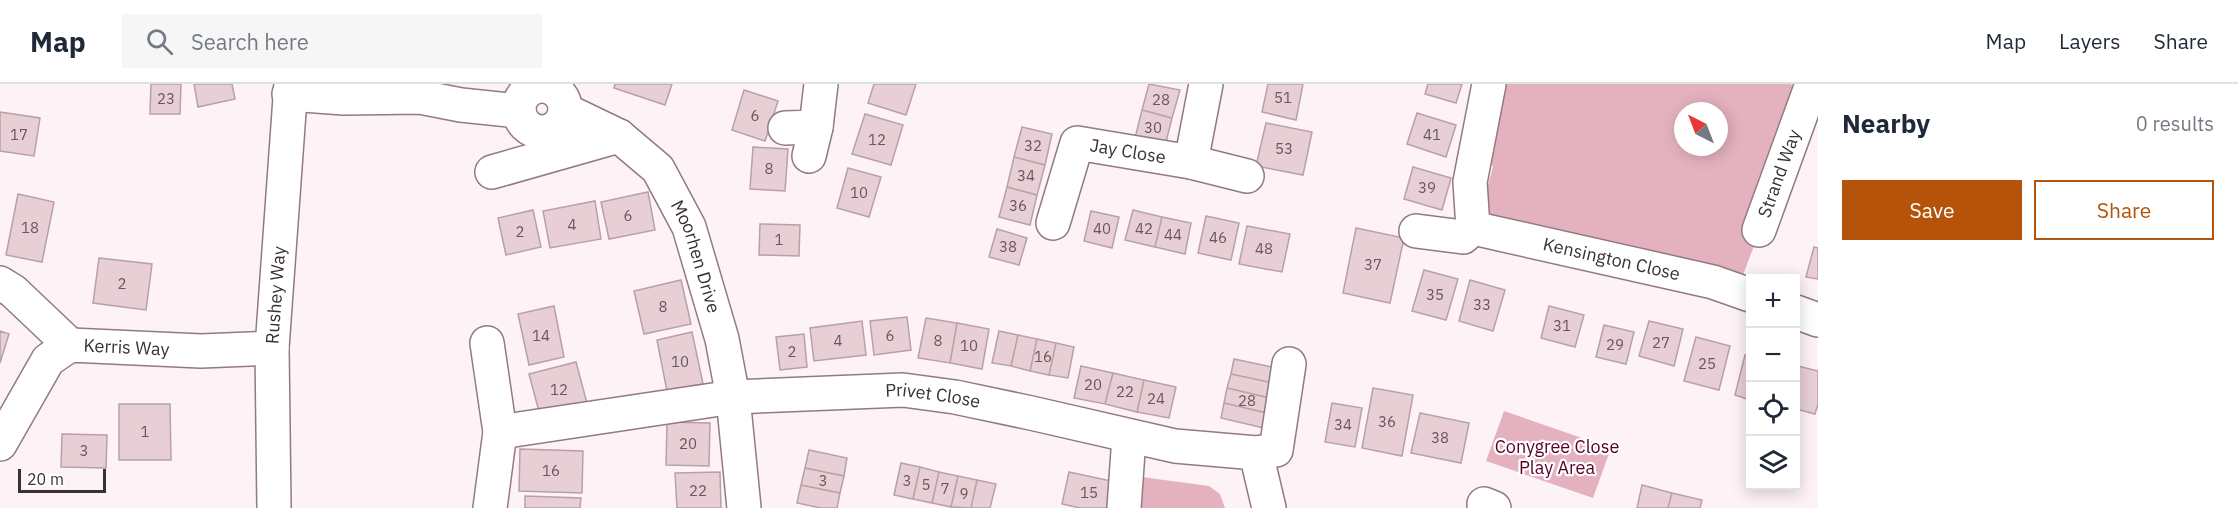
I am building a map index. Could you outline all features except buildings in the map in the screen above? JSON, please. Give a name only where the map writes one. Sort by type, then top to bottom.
[{"type":"street","points":[[804,137],[821,84]]},
{"type":"street","name":"Jay Close","points":[[1191,162],[1206,84]]},
{"type":"street","points":[[1473,228],[1470,182],[1489,84]]},
{"type":"street","name":"Strand Way","points":[[1759,230],[1812,84]]},
{"type":"street","name":"Moorhen Drive","points":[[290,89],[344,98],[420,97],[461,105],[519,111],[520,103],[527,92],[534,87],[553,93],[619,136],[658,169],[689,227],[722,339],[734,397],[744,508]]},
{"type":"street","name":"Rushey Way","points":[[274,508],[272,348],[290,89]]},
{"type":"street","points":[[492,172],[619,136]]},
{"type":"street","name":"Jay Close","points":[[1053,223],[1077,143],[1191,162],[1247,176]]},
{"type":"street","name":"Kensington Close","points":[[1416,231],[1463,237],[1473,228],[1713,282],[1746,294]]},
{"type":"street","points":[[0,283],[13,291],[70,345]]},
{"type":"street","points":[[1800,313],[1818,320]]},
{"type":"street","points":[[487,343],[500,432],[490,508]]},
{"type":"street","name":"Kerris Way","points":[[0,444],[48,360],[70,345],[201,351],[272,348]]},
{"type":"street","points":[[1269,508],[1256,453],[1276,450],[1289,364]]},
{"type":"street","name":"Privet Close","points":[[734,397],[903,390],[955,397],[1175,446],[1256,453]]},
{"type":"street","points":[[500,432],[734,397]]},
{"type":"street","points":[[1124,508],[1129,436]]},
{"type":"green space","points":[[1500,84],[1791,84],[1807,105],[1737,291],[1485,223],[1485,196],[1493,167],[1485,149]]},
{"type":"green space","name":"Conygree Close Play Area","points":[[1504,411],[1611,448],[1593,498],[1486,461]]},
{"type":"green space","points":[[1142,477],[1209,486],[1220,494],[1225,508],[1136,508]]}]
